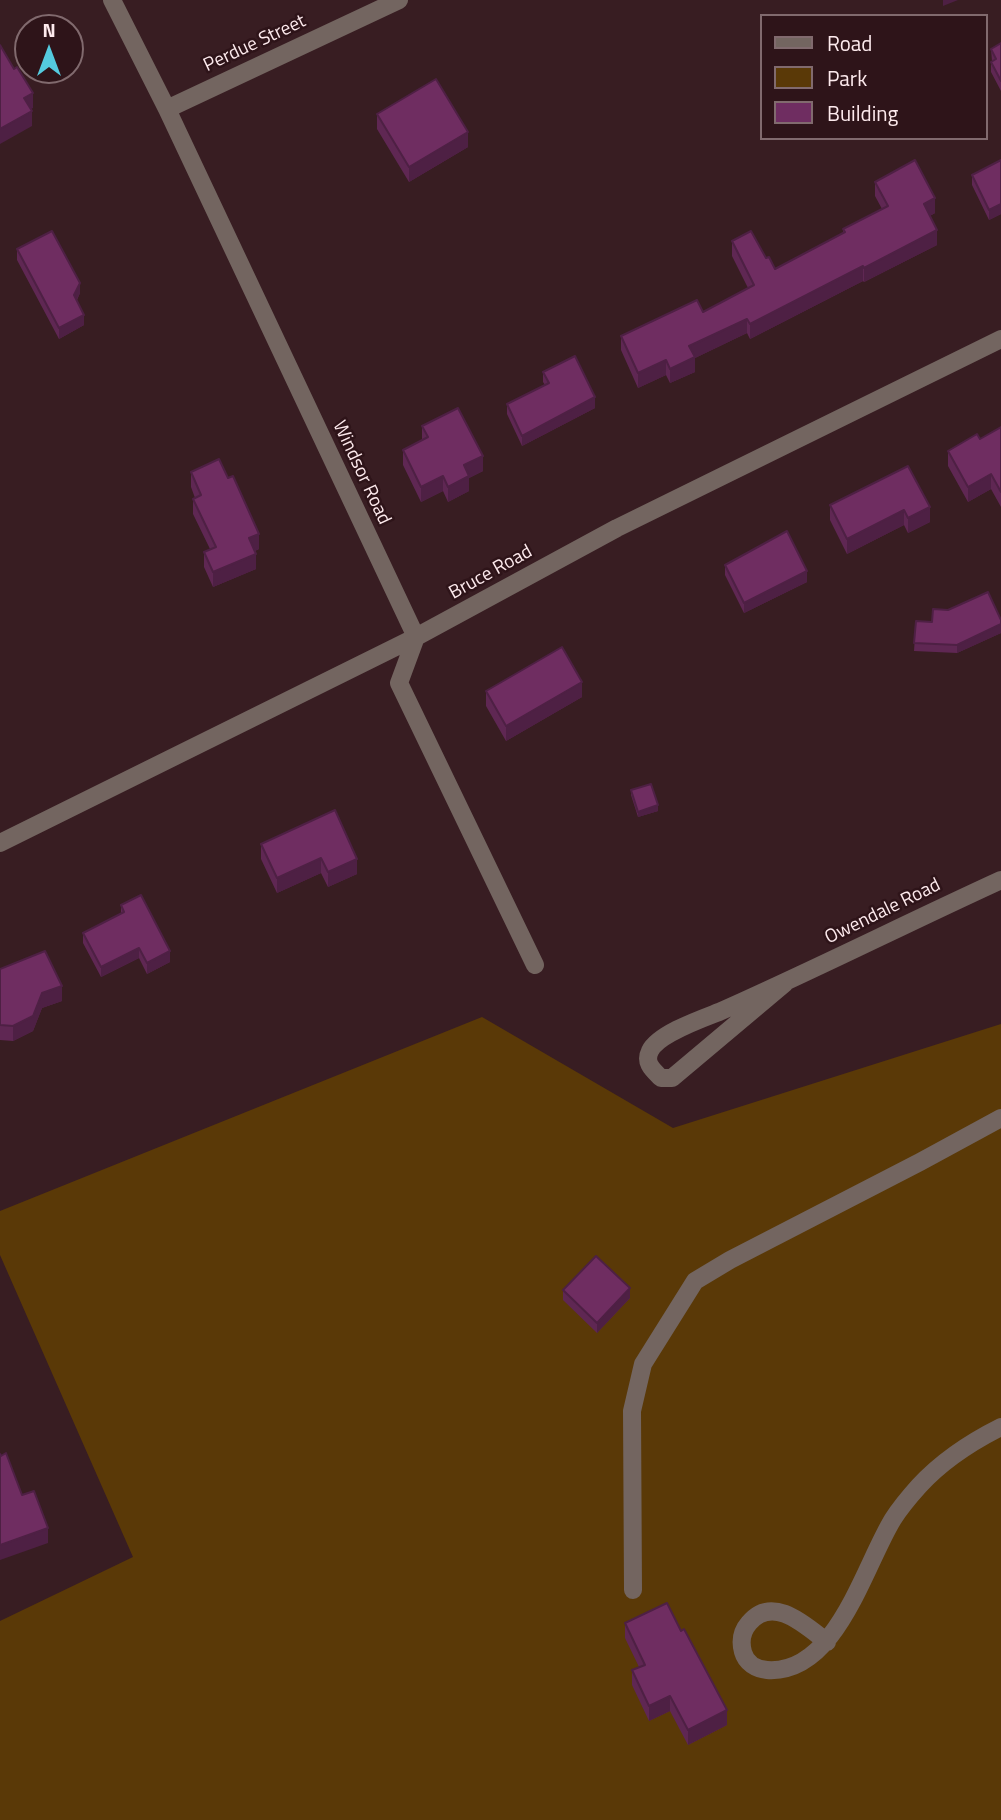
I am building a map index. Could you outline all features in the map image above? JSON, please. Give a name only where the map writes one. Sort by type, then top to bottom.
[{"type":"street","name":"Windsor Road","points":[[112,0],[167,109],[416,638]]},
{"type":"street","name":"Perdue Street","points":[[167,109],[399,0]]},
{"type":"street","name":"Bruce Road","points":[[0,843],[416,638],[617,528],[1001,339]]},
{"type":"street","points":[[416,638],[399,683],[535,965]]},
{"type":"street","name":"Owendale Road","points":[[785,984],[673,1078],[661,1078],[650,1068],[650,1050],[679,1029],[785,984],[1001,880]]},
{"type":"street","points":[[634,1590],[632,1411],[643,1364],[695,1281],[1001,1118]]},
{"type":"street","points":[[827,1642],[789,1615],[775,1611],[763,1613],[750,1621],[742,1633],[741,1642],[743,1655],[750,1663],[757,1668],[769,1670],[794,1665],[815,1653],[827,1642],[839,1625],[894,1518],[919,1486],[943,1463],[1001,1427]]},
{"type":"green space","points":[[482,1017],[673,1128],[1001,1024],[1001,1820],[0,1820],[0,1621],[133,1557],[0,1255],[0,1211]]},
{"type":"building","points":[[1001,43],[1001,81],[991,62],[996,59],[991,49]]},
{"type":"building","points":[[0,45],[14,69],[14,84],[27,84],[33,93],[24,98],[32,111],[0,129]]},
{"type":"building","points":[[436,79],[468,132],[409,167],[377,114]]},
{"type":"building","points":[[915,160],[935,198],[924,204],[937,230],[750,324],[747,319],[689,346],[695,357],[670,369],[666,360],[638,373],[621,336],[697,300],[703,312],[754,285],[732,241],[751,231],[775,269],[888,206],[875,182]]},
{"type":"building","points":[[1001,160],[1001,204],[989,210],[972,175]]},
{"type":"building","points":[[52,231],[80,283],[74,295],[84,315],[59,328],[17,249]]},
{"type":"building","points":[[575,356],[595,397],[522,436],[507,404],[549,383],[543,372]]},
{"type":"building","points":[[458,408],[483,456],[464,465],[469,476],[448,487],[443,476],[421,487],[403,450],[428,437],[422,426]]},
{"type":"building","points":[[1001,427],[1001,492],[991,474],[968,487],[948,451],[977,434],[980,439]]},
{"type":"building","points":[[219,459],[228,478],[233,476],[259,534],[249,538],[256,554],[213,572],[204,552],[216,547],[193,499],[201,495],[191,472]]},
{"type":"building","points":[[908,466],[930,507],[908,518],[904,510],[847,539],[830,505]]},
{"type":"building","points":[[787,531],[807,571],[744,603],[725,565]]},
{"type":"building","points":[[988,592],[1001,624],[957,645],[914,643],[916,621],[932,622],[933,609],[948,610]]},
{"type":"building","points":[[562,647],[582,682],[506,726],[486,691]]},
{"type":"building","points":[[651,784],[658,805],[638,812],[631,790]]},
{"type":"building","points":[[335,810],[357,859],[328,872],[321,858],[277,878],[261,844]]},
{"type":"building","points":[[141,895],[170,951],[147,963],[139,948],[101,967],[83,933],[124,912],[121,905]]},
{"type":"building","points":[[45,951],[62,986],[42,993],[33,1016],[13,1026],[0,1025],[0,969]]},
{"type":"building","points":[[596,1256],[630,1288],[597,1323],[563,1290]]},
{"type":"building","points":[[6,1453],[22,1495],[34,1491],[48,1528],[0,1545],[0,1454],[1,1456]]},
{"type":"building","points":[[667,1603],[681,1631],[684,1629],[727,1710],[688,1730],[670,1696],[649,1706],[632,1670],[645,1665],[625,1623]]}]
